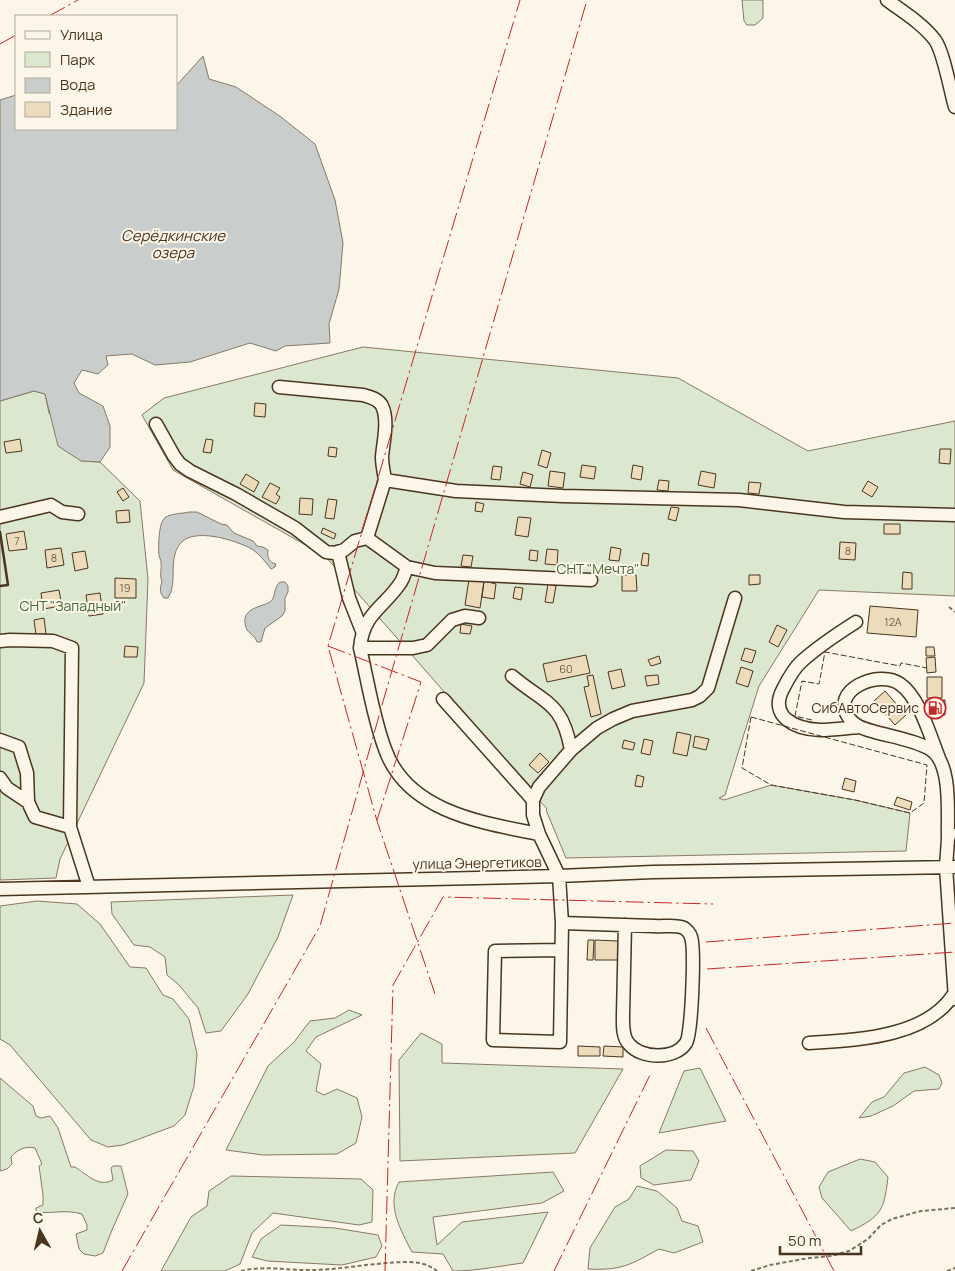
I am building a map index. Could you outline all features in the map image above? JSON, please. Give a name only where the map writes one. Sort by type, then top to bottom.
[{"type":"street","points":[[887,0],[922,27],[936,41],[942,52],[955,107]]},
{"type":"street","points":[[279,387],[362,395],[374,398],[382,406],[385,435],[382,465],[385,480],[367,538]]},
{"type":"street","points":[[156,424],[174,456],[185,467],[295,528],[326,552],[344,550],[355,541],[367,538],[407,567],[435,572],[592,580]]},
{"type":"street","points":[[385,480],[456,491],[563,496],[739,500],[844,512],[955,515]]},
{"type":"street","points":[[0,517],[51,505],[62,512],[78,514]]},
{"type":"street","points":[[338,552],[349,598],[362,631]]},
{"type":"street","points":[[407,567],[402,581],[372,614],[362,631],[360,648],[385,750],[394,769],[408,785],[440,807],[465,818],[539,834]]},
{"type":"street","points":[[561,950],[495,951],[493,1040],[560,1042],[562,923],[559,876],[539,834],[533,815],[533,800],[538,787],[583,738],[613,719],[632,711],[692,700],[700,696],[708,688],[735,598]]},
{"type":"street","points":[[360,648],[413,648],[427,645],[452,620],[465,616],[480,618]]},
{"type":"street","points":[[856,622],[800,662],[779,696],[778,707],[781,716],[792,723],[819,730],[858,727],[919,744],[932,750],[939,758]]},
{"type":"street","points":[[0,641],[53,641],[72,648],[70,828],[88,887]]},
{"type":"street","points":[[512,676],[554,707],[563,720],[571,750]]},
{"type":"street","points":[[858,727],[848,718],[844,707],[847,696],[855,687],[865,682],[878,678],[888,678],[901,684],[918,706],[939,758],[947,788],[955,1000]]},
{"type":"street","points":[[443,699],[533,800]]},
{"type":"street","points":[[0,740],[19,747],[27,772],[28,802],[36,817],[70,828]]},
{"type":"street","points":[[0,778],[7,788],[28,802]]},
{"type":"street","points":[[948,839],[955,824]]},
{"type":"street","name":"улица Энергетиков","points":[[0,889],[559,876],[653,872],[950,867]]},
{"type":"street","points":[[562,923],[625,925],[680,927],[685,929],[691,936],[693,955],[690,1030],[687,1042],[678,1052],[666,1055],[649,1055],[634,1050],[627,1043],[623,1027],[625,925]]},
{"type":"street","points":[[809,1043],[861,1039],[894,1032],[932,1017],[948,1004],[955,992]]},
{"type":"path","points":[[949,607],[955,612]]},
{"type":"path","points":[[751,1271],[770,1265],[831,1256],[855,1247],[868,1239],[881,1225],[892,1219],[922,1210],[955,1208]]},
{"type":"path","points":[[241,1271],[263,1268],[312,1270],[350,1268],[378,1263],[411,1262],[429,1265],[437,1271]]},
{"type":"path","points":[[947,1271],[955,1268]]},
{"type":"green space","points":[[742,0],[763,0],[763,18],[755,25],[747,25],[744,21]]},
{"type":"green space","name":"СНТ \"Мечта\"","points":[[363,347],[678,378],[808,451],[955,421],[955,596],[819,590],[759,686],[725,795],[719,798],[724,800],[771,785],[855,800],[910,813],[906,851],[566,858],[547,809],[325,556],[173,470],[142,415],[164,398]]},
{"type":"green space","name":"СНТ \"Западный\"","points":[[34,391],[45,394],[49,413],[81,461],[100,462],[140,501],[148,579],[144,683],[60,859],[56,878],[0,880],[0,401]]},
{"type":"green space","points":[[293,895],[278,937],[248,994],[221,1031],[206,1033],[198,1008],[179,985],[167,975],[165,957],[150,947],[134,945],[112,914],[111,902]]},
{"type":"green space","points":[[37,901],[77,904],[100,924],[130,967],[146,968],[163,995],[173,999],[189,1019],[197,1054],[194,1086],[185,1115],[174,1126],[123,1145],[108,1147],[91,1140],[10,1045],[0,1039],[0,906]]},
{"type":"green space","points":[[349,1010],[362,1015],[316,1037],[306,1051],[321,1064],[316,1091],[324,1095],[337,1089],[357,1098],[362,1117],[356,1143],[337,1154],[263,1155],[226,1150],[268,1066],[294,1042],[310,1021],[335,1018]]},
{"type":"green space","points":[[421,1033],[442,1044],[442,1063],[623,1069],[575,1153],[400,1161],[399,1060]]},
{"type":"green space","points":[[925,1067],[939,1075],[942,1083],[939,1089],[914,1091],[893,1106],[871,1116],[859,1118],[872,1102],[884,1097],[904,1073]]},
{"type":"green space","points":[[700,1068],[726,1121],[659,1133],[684,1071]]},
{"type":"green space","points":[[0,1078],[33,1106],[36,1116],[41,1118],[50,1116],[58,1128],[71,1167],[75,1167],[93,1179],[108,1182],[113,1180],[111,1168],[113,1166],[121,1166],[128,1194],[103,1253],[95,1256],[84,1254],[79,1249],[76,1234],[87,1230],[82,1214],[36,1212],[36,1208],[43,1205],[43,1195],[39,1166],[42,1164],[35,1148],[28,1147],[19,1150],[11,1157],[12,1164],[7,1169],[0,1171]]},
{"type":"green space","points":[[666,1150],[693,1151],[699,1161],[691,1180],[654,1185],[641,1178],[640,1166]]},
{"type":"green space","points":[[860,1159],[875,1162],[888,1177],[885,1197],[880,1211],[869,1221],[851,1231],[822,1198],[819,1187],[828,1172]]},
{"type":"green space","points":[[553,1172],[564,1191],[542,1203],[433,1217],[437,1245],[462,1222],[548,1212],[523,1263],[453,1271],[443,1254],[412,1252],[396,1218],[394,1200],[399,1182]]},
{"type":"green space","points":[[231,1176],[361,1179],[373,1190],[372,1222],[359,1225],[273,1213],[252,1233],[240,1264],[225,1271],[161,1271],[191,1217],[207,1206],[209,1191]]},
{"type":"green space","points":[[637,1186],[657,1191],[677,1208],[682,1221],[698,1226],[703,1242],[674,1253],[659,1249],[618,1268],[588,1269],[590,1248],[615,1207],[629,1199]]},
{"type":"green space","points":[[281,1225],[335,1228],[378,1235],[382,1246],[376,1257],[342,1265],[267,1261],[252,1257],[261,1239]]},
{"type":"water","name":"Серёдкинские озера","points":[[203,56],[209,79],[236,87],[281,117],[315,144],[335,200],[343,243],[339,289],[329,324],[330,343],[285,346],[276,351],[250,343],[190,362],[155,365],[132,354],[106,356],[108,365],[98,374],[82,370],[74,383],[79,393],[103,406],[110,426],[110,447],[100,462],[81,461],[58,446],[45,394],[34,391],[0,401],[0,100],[15,95],[15,130],[178,130],[178,84]]},
{"type":"water","points":[[197,512],[227,525],[234,533],[268,550],[269,559],[276,564],[275,567],[271,569],[252,549],[235,542],[214,536],[193,536],[185,539],[176,551],[171,592],[168,598],[164,598],[160,590],[162,582],[159,556],[159,537],[162,523],[168,516]]},
{"type":"water","points":[[280,582],[285,582],[288,586],[285,598],[285,611],[282,616],[265,628],[261,642],[257,642],[247,630],[245,618],[253,609],[272,600],[276,587]]},
{"type":"building","points":[[255,403],[266,404],[265,417],[254,416]]},
{"type":"building","points":[[20,439],[22,451],[6,453],[4,442]]},
{"type":"building","points":[[206,439],[213,440],[211,453],[203,452]]},
{"type":"building","points":[[329,447],[337,448],[336,457],[328,456]]},
{"type":"building","points":[[940,449],[951,449],[950,464],[939,463]]},
{"type":"building","points":[[542,450],[551,453],[547,468],[538,465]]},
{"type":"building","points":[[582,465],[596,467],[594,479],[580,477]]},
{"type":"building","points":[[633,465],[643,467],[641,480],[631,478]]},
{"type":"building","points":[[493,466],[502,467],[500,480],[491,479]]},
{"type":"building","points":[[550,471],[565,473],[563,488],[548,486]]},
{"type":"building","points":[[701,471],[716,474],[714,488],[698,485]]},
{"type":"building","points":[[523,472],[533,475],[530,487],[520,484]]},
{"type":"building","points":[[246,474],[259,482],[254,492],[240,484]]},
{"type":"building","points":[[659,480],[669,481],[668,491],[657,490]]},
{"type":"building","points":[[868,481],[878,487],[872,497],[862,491]]},
{"type":"building","points":[[749,482],[761,483],[759,494],[748,493]]},
{"type":"building","points":[[270,483],[280,488],[276,494],[280,497],[276,504],[262,497]]},
{"type":"building","points":[[123,488],[129,497],[123,501],[117,492]]},
{"type":"building","points":[[300,498],[313,499],[312,515],[299,514]]},
{"type":"building","points":[[328,499],[337,500],[334,519],[325,518]]},
{"type":"building","points":[[476,502],[484,504],[482,512],[475,511]]},
{"type":"building","points":[[671,507],[679,508],[676,521],[668,519]]},
{"type":"building","points":[[129,510],[130,522],[117,523],[116,511]]},
{"type":"building","points":[[518,517],[531,518],[528,537],[515,535]]},
{"type":"building","points":[[884,524],[900,524],[900,534],[884,534]]},
{"type":"building","points":[[323,528],[336,534],[334,539],[321,533]]},
{"type":"building","points":[[24,531],[27,549],[9,551],[6,534]]},
{"type":"building","points":[[840,542],[856,543],[855,560],[839,559]]},
{"type":"building","points":[[611,547],[621,549],[619,561],[609,560]]},
{"type":"building","points":[[61,548],[64,565],[47,568],[45,550]]},
{"type":"building","points":[[547,549],[558,550],[557,565],[545,564]]},
{"type":"building","points":[[530,550],[538,551],[537,561],[529,560]]},
{"type":"building","points":[[85,551],[88,568],[75,571],[72,553]]},
{"type":"building","points":[[643,553],[649,554],[648,566],[641,565]]},
{"type":"building","points":[[463,555],[473,556],[471,567],[461,566]]},
{"type":"building","points":[[903,572],[912,573],[912,589],[902,589]]},
{"type":"building","points":[[622,575],[636,575],[637,591],[622,591]]},
{"type":"building","points":[[749,575],[760,575],[760,584],[749,585]]},
{"type":"building","points":[[115,578],[136,579],[136,598],[115,598]]},
{"type":"building","points":[[469,579],[484,581],[480,608],[465,605]]},
{"type":"building","points":[[484,581],[496,584],[494,599],[482,597]]},
{"type":"building","points":[[548,584],[556,586],[553,603],[545,602]]},
{"type":"building","points":[[515,587],[523,588],[521,600],[513,598]]},
{"type":"building","points":[[59,590],[62,606],[43,609],[41,593]]},
{"type":"building","points":[[100,593],[103,614],[89,616],[86,595]]},
{"type":"building","points":[[870,606],[918,610],[916,637],[867,633]]},
{"type":"building","points":[[44,618],[46,634],[36,635],[34,620]]},
{"type":"building","points":[[461,624],[472,626],[470,634],[460,633]]},
{"type":"building","points":[[777,625],[787,630],[778,647],[769,642]]},
{"type":"building","points":[[125,646],[138,647],[137,657],[124,657]]},
{"type":"building","points":[[926,647],[934,647],[935,656],[926,656]]},
{"type":"building","points":[[745,648],[756,651],[752,663],[741,660]]},
{"type":"building","points":[[586,655],[590,673],[547,682],[543,664]]},
{"type":"building","points":[[659,656],[661,663],[651,666],[648,660]]},
{"type":"building","points":[[935,657],[936,672],[927,673],[926,658]]},
{"type":"building","points":[[741,667],[753,671],[748,687],[736,683]]},
{"type":"building","points":[[621,669],[625,686],[612,689],[608,672]]},
{"type":"building","points":[[593,675],[601,714],[591,717],[584,687],[589,686],[587,676]]},
{"type":"building","points":[[658,675],[659,684],[647,686],[645,676]]},
{"type":"building","points":[[927,677],[942,677],[942,698],[927,698]]},
{"type":"building","points":[[885,691],[906,715],[895,725],[874,701]]},
{"type":"building","points":[[926,700],[945,700],[945,715],[926,715]]},
{"type":"building","points":[[677,732],[691,735],[687,756],[673,753]]},
{"type":"building","points":[[695,736],[709,739],[706,750],[693,747]]},
{"type":"building","points":[[644,739],[653,741],[650,755],[641,753]]},
{"type":"building","points":[[624,740],[635,743],[633,750],[622,748]]},
{"type":"building","points":[[540,753],[549,762],[538,773],[529,765]]},
{"type":"building","points":[[637,775],[644,777],[642,787],[635,786]]},
{"type":"building","points":[[845,778],[856,781],[854,792],[842,789]]},
{"type":"building","points":[[897,797],[912,802],[910,810],[894,805]]},
{"type":"building","points":[[588,940],[594,940],[593,960],[587,960]]},
{"type":"building","points":[[595,940],[618,941],[618,960],[595,960]]},
{"type":"building","points":[[578,1046],[600,1047],[600,1056],[578,1056]]},
{"type":"building","points":[[604,1046],[623,1047],[623,1057],[603,1056]]},
{"type":"fence","points":[[812,720],[795,716],[802,681],[819,684],[825,652],[900,666],[901,663],[927,668]]},
{"type":"fence","points":[[751,717],[927,765],[924,803],[910,813],[855,800],[771,785],[742,768],[751,717]]},
{"type":"wall","points":[[0,532],[8,585],[0,586]]},
{"type":"power","points":[[51,15],[78,0]]},
{"type":"power","points":[[435,994],[377,821],[328,646],[520,0]]},
{"type":"power","points":[[122,1271],[320,926],[384,698],[587,0]]},
{"type":"power","points":[[0,44],[15,36]]},
{"type":"power","points":[[328,646],[421,682],[377,820]]},
{"type":"power","points":[[385,1271],[393,985],[443,897],[713,904]]},
{"type":"power","points":[[706,942],[955,923]]},
{"type":"power","points":[[707,969],[955,952]]},
{"type":"power","points":[[706,1028],[834,1271]]},
{"type":"power","points":[[554,1271],[650,1075]]},
{"type":"place","name":"СибАвтоСервис","points":[[935,708]]}]
